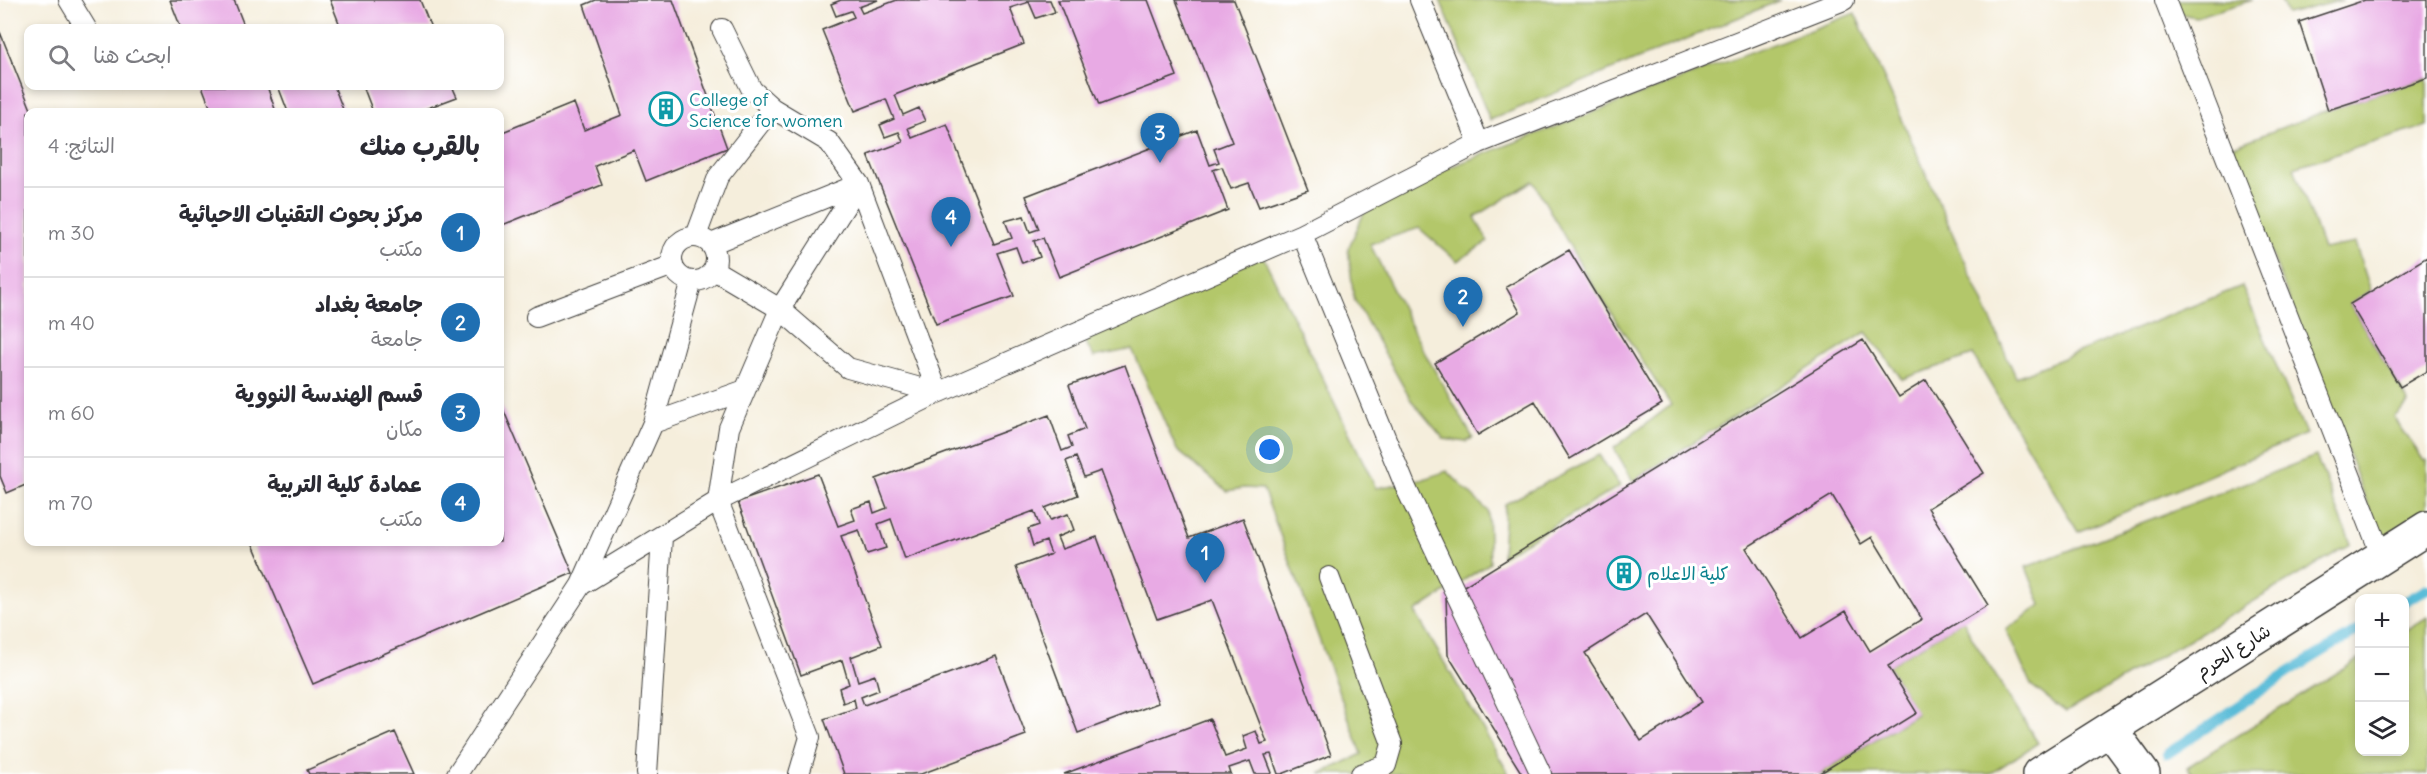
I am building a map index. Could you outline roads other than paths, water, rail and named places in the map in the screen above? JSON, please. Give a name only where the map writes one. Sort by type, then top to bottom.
[{"type":"street","name":"شارع الحرم","points":[[2039,774],[2427,528]]},
{"type":"street","points":[[2110,729],[2143,774]]},
{"type":"lane","points":[[69,0],[84,24]]},
{"type":"lane","points":[[1420,0],[1479,143]]},
{"type":"lane","points":[[581,585],[718,501],[938,393],[1302,234],[1479,143],[1844,0]]},
{"type":"lane","points":[[2165,0],[2382,557]]},
{"type":"lane","points":[[722,29],[752,90],[772,108],[829,142],[859,184],[938,393]]},
{"type":"lane","points":[[772,108],[718,177],[704,240],[717,257],[714,270],[704,279],[692,281],[680,276],[673,265],[673,251],[682,239],[704,240],[859,184]]},
{"type":"lane","points":[[799,774],[810,737],[718,501],[729,428],[780,309],[859,184]]},
{"type":"lane","points":[[1302,234],[1406,488],[1541,774]]},
{"type":"lane","points":[[536,317],[673,265]]},
{"type":"lane","points":[[714,270],[780,309],[849,368],[938,393]]},
{"type":"lane","points":[[457,774],[581,585],[653,423],[692,281]]},
{"type":"lane","points":[[653,423],[745,390]]},
{"type":"lane","points":[[647,774],[662,537]]},
{"type":"lane","points":[[1329,577],[1392,744],[1386,765],[1361,774]]},
{"type":"waterway","points":[[2409,599],[2427,589]]},
{"type":"waterway","points":[[2167,754],[2289,672],[2355,632]]},
{"type":"place","name":"College of Science for women","points":[[666,109]]},
{"type":"place","name":"قسم الهندسة النووية","points":[[1160,163]]},
{"type":"place","name":"عمادة كلية التربية","points":[[951,247]]},
{"type":"place","name":"جامعة بغداد","points":[[1463,327]]},
{"type":"place","name":"كلية الاعلام","points":[[1624,573]]},
{"type":"place","name":"مركز بحوث التقنيات الاحيائية","points":[[1205,583]]}]
